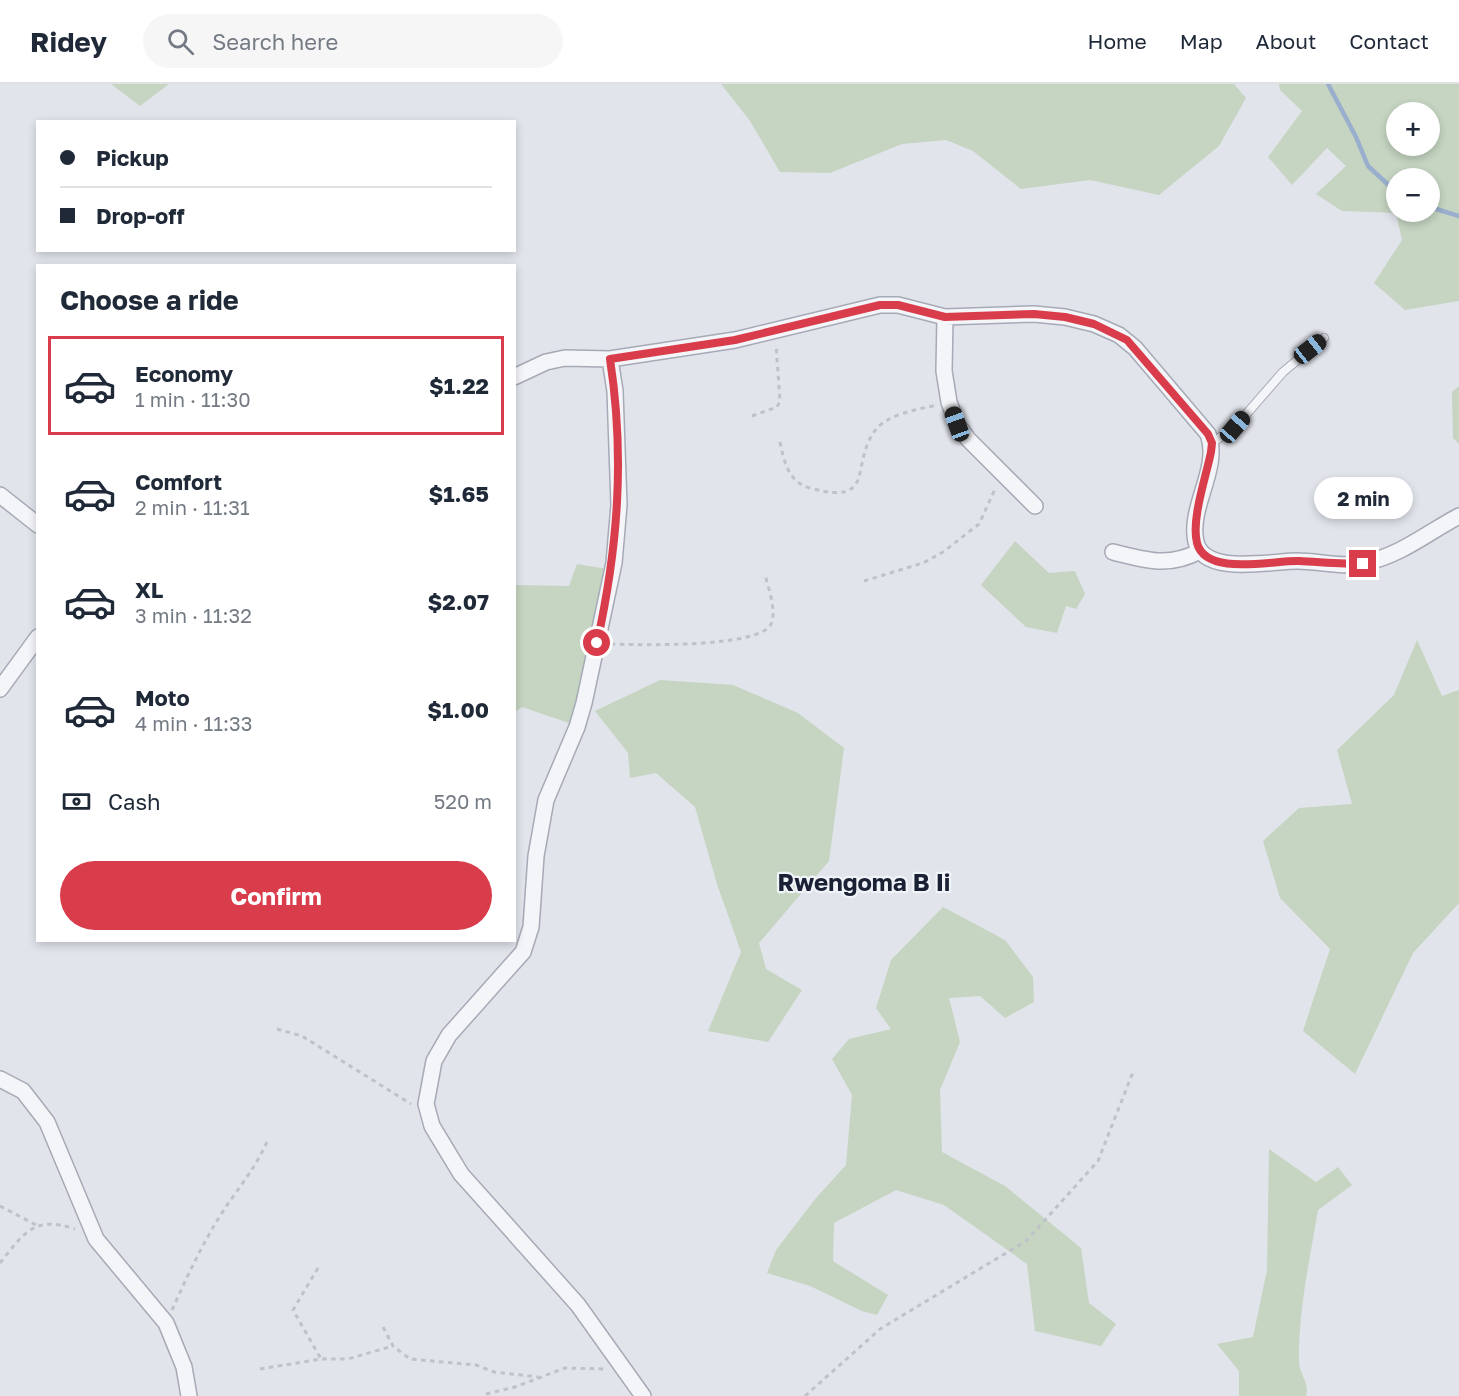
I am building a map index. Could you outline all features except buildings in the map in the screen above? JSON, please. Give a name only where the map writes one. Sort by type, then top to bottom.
[{"type":"street","points":[[516,376],[546,362],[565,358],[610,359],[724,342],[880,305],[898,305],[945,317],[1034,314],[1065,317],[1119,335],[1135,348],[1203,425],[1212,443],[1196,523],[1196,541],[1200,551],[1207,558],[1245,565],[1297,561],[1363,564],[1400,552],[1459,516]]},
{"type":"street","points":[[945,317],[945,371],[949,402],[960,430],[1035,506]]},
{"type":"street","points":[[610,359],[615,391],[619,505],[614,563],[577,727],[546,800],[536,856],[528,940],[523,952],[449,1035],[434,1061],[426,1104],[441,1145],[461,1174],[578,1305],[643,1396]]},
{"type":"street","points":[[0,495],[36,523]]},
{"type":"street","points":[[1113,552],[1162,561],[1182,561],[1200,551]]},
{"type":"street","points":[[0,689],[36,640]]},
{"type":"street","points":[[0,1078],[23,1091],[47,1122],[96,1239],[166,1323],[184,1367],[189,1396]]},
{"type":"lane","points":[[1212,443],[1235,427],[1283,372],[1324,338]]},
{"type":"path","points":[[752,416],[777,407],[780,401],[775,331]]},
{"type":"path","points":[[780,442],[785,467],[797,482],[822,491],[846,494],[853,489],[859,478],[867,448],[877,429],[887,420],[949,402]]},
{"type":"path","points":[[864,581],[923,563],[943,552],[979,524],[1002,472]]},
{"type":"path","points":[[597,643],[712,643],[763,634],[771,625],[774,615],[765,574]]},
{"type":"path","points":[[277,1029],[302,1036],[429,1114]]},
{"type":"path","points":[[805,1396],[879,1329],[1026,1241],[1098,1161],[1133,1072]]},
{"type":"path","points":[[166,1323],[191,1268],[235,1194],[251,1174],[267,1142]]},
{"type":"path","points":[[0,1206],[38,1226]]},
{"type":"path","points":[[0,1263],[26,1230],[47,1223],[73,1228],[96,1239]]},
{"type":"path","points":[[318,1268],[293,1310],[321,1359]]},
{"type":"path","points":[[383,1327],[393,1346],[410,1359],[476,1365],[494,1372],[538,1377]]},
{"type":"path","points":[[261,1369],[321,1359],[348,1359],[393,1346]]},
{"type":"path","points":[[486,1394],[515,1387],[565,1368],[623,1369]]},
{"type":"green space","points":[[111,84],[169,84],[140,106]]},
{"type":"green space","points":[[721,84],[1234,84],[1246,98],[1219,146],[1159,195],[1090,180],[1021,189],[973,151],[946,140],[902,144],[830,173],[780,172],[750,121]]},
{"type":"green space","points":[[1279,84],[1459,84],[1459,301],[1405,310],[1374,283],[1402,240],[1398,222],[1440,222],[1440,168],[1386,168],[1386,213],[1342,211],[1316,194],[1346,166],[1327,148],[1292,185],[1268,157],[1302,111],[1280,90]]},
{"type":"green space","points":[[1459,386],[1459,444],[1453,438],[1452,392]]},
{"type":"green space","points":[[1015,541],[1049,573],[1075,571],[1085,594],[1076,609],[1066,606],[1057,633],[1026,627],[981,585]]},
{"type":"green space","points":[[577,564],[619,571],[618,584],[578,726],[522,707],[516,711],[516,585],[569,586]]},
{"type":"green space","points":[[1417,640],[1442,696],[1459,690],[1459,903],[1413,953],[1355,1074],[1303,1031],[1330,949],[1280,898],[1263,841],[1299,808],[1352,804],[1337,750],[1394,695]]},
{"type":"green space","points":[[660,680],[733,685],[798,713],[844,748],[829,861],[759,943],[766,969],[802,990],[768,1042],[708,1031],[741,952],[717,884],[695,807],[656,773],[630,778],[628,753],[595,711]]},
{"type":"green space","points":[[943,907],[1005,940],[1033,977],[1034,1002],[1005,1018],[980,996],[949,998],[960,1042],[940,1090],[942,1152],[1005,1186],[1081,1248],[1089,1303],[1116,1324],[1101,1346],[1035,1331],[1027,1264],[944,1205],[896,1190],[834,1223],[833,1261],[888,1295],[877,1315],[862,1311],[810,1286],[767,1273],[776,1250],[816,1198],[846,1165],[852,1095],[832,1059],[849,1039],[891,1029],[876,1008],[891,960]]},
{"type":"green space","points":[[1269,1149],[1316,1182],[1338,1167],[1352,1185],[1318,1210],[1300,1323],[1299,1361],[1307,1387],[1306,1396],[1239,1396],[1239,1371],[1217,1344],[1253,1337],[1267,1270]]},
{"type":"waterway","points":[[1328,84],[1356,137],[1368,166],[1386,183]]},
{"type":"waterway","points":[[1440,210],[1459,216]]},
{"type":"district","name":"Rwengoma B Ii","points":[[864,883]]},
{"type":"route","points":[[597,643],[614,563],[619,505],[615,391],[610,359],[735,340],[880,305],[898,305],[945,317],[1034,314],[1065,317],[1094,324],[1119,335],[1135,348],[1203,425],[1212,443],[1196,523],[1196,541],[1200,551],[1207,558],[1245,565],[1297,561],[1363,564]]}]
